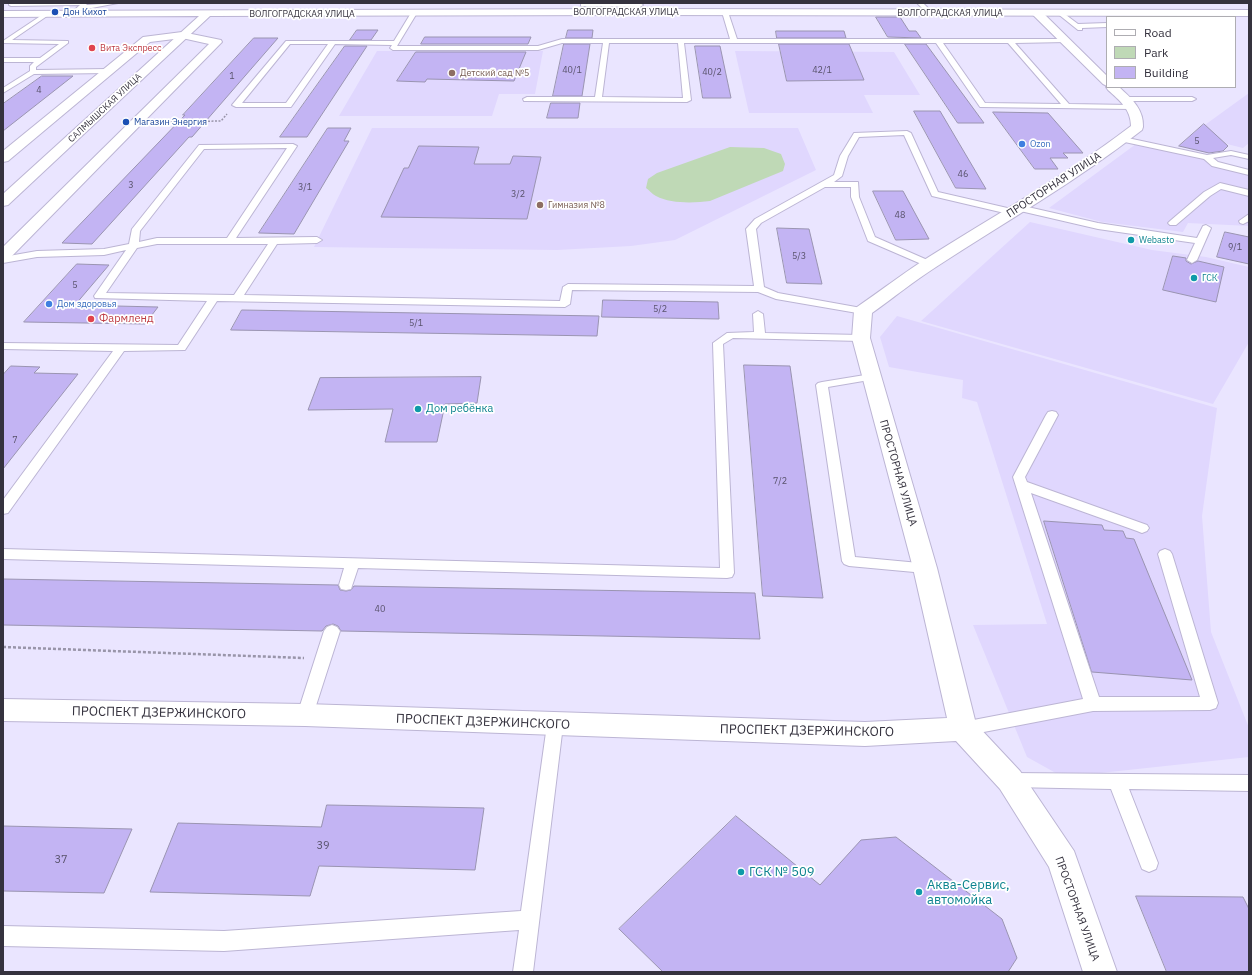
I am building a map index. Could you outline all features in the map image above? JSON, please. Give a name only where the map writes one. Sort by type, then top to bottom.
[{"type":"street","name":"ВОЛГОГРАДСКАЯ УЛИЦА","points":[[3,14],[47,14],[81,7],[206,14],[414,13],[640,7],[725,12],[1036,13],[1067,11],[1094,13],[1249,13]]},
{"type":"street","points":[[1036,13],[1106,81]]},
{"type":"street","name":"САЛМЫШСКАЯ УЛИЦА","points":[[3,202],[206,14]]},
{"type":"street","points":[[3,256],[217,42],[182,36],[147,39],[6,153]]},
{"type":"street","name":"ПРОСТОРНАЯ УЛИЦА","points":[[1100,972],[1062,861],[1010,780],[963,729],[925,568],[861,338],[863,311],[929,264],[1016,210],[1123,139],[1137,127],[1138,119],[1122,97]]},
{"type":"street","name":"ПРОСПЕКТ ДЗЕРЖИНСКОГО","points":[[3,710],[305,715],[555,725],[865,734],[963,729]]},
{"type":"lane","points":[[11,4],[81,7],[115,3]]},
{"type":"lane","points":[[920,3],[930,13]]},
{"type":"lane","points":[[583,5],[640,7]]},
{"type":"lane","points":[[1067,11],[1078,28],[1106,24]]},
{"type":"lane","points":[[725,12],[734,41]]},
{"type":"lane","points":[[414,13],[393,48],[538,48],[562,40],[1066,41]]},
{"type":"lane","points":[[1094,13],[1106,23]]},
{"type":"lane","points":[[4,42],[47,14]]},
{"type":"lane","points":[[1010,40],[1067,106]]},
{"type":"lane","points":[[598,99],[606,41]]},
{"type":"lane","points":[[527,99],[687,100],[681,41]]},
{"type":"lane","points":[[938,41],[983,105],[1067,106],[1122,97],[1192,99]]},
{"type":"lane","points":[[4,42],[66,42],[33,66],[33,72]]},
{"type":"lane","points":[[236,105],[288,42],[396,43]]},
{"type":"lane","points":[[236,105],[288,105],[334,42]]},
{"type":"lane","points":[[3,60],[40,60]]},
{"type":"lane","points":[[3,91],[33,72],[108,71]]},
{"type":"lane","points":[[759,290],[751,229],[758,221],[823,186],[838,176],[844,156],[857,135],[907,133],[935,194],[1098,226],[1200,241]]},
{"type":"lane","points":[[1123,139],[1206,157],[1231,153],[1249,157]]},
{"type":"lane","points":[[230,240],[293,146],[202,147],[135,231],[134,246],[99,296],[565,304],[568,287],[759,290],[776,296],[863,311]]},
{"type":"lane","points":[[1206,157],[1215,164],[1249,173]]},
{"type":"lane","points":[[823,186],[855,184],[855,197],[872,239],[929,264]]},
{"type":"lane","points":[[1173,224],[1207,194],[1220,186],[1249,193]]},
{"type":"lane","points":[[1192,260],[1206,228]]},
{"type":"lane","points":[[3,260],[37,254],[104,252],[157,241],[317,240]]},
{"type":"lane","points":[[238,298],[274,241]]},
{"type":"lane","points":[[3,346],[181,348],[214,298]]},
{"type":"lane","points":[[758,314],[760,336]]},
{"type":"lane","points":[[3,554],[727,573],[718,343],[731,335],[861,338]]},
{"type":"lane","points":[[3,510],[121,347]]},
{"type":"lane","points":[[871,377],[822,385],[848,561],[925,568]]},
{"type":"lane","points":[[1052,415],[1019,477],[1093,704]]},
{"type":"lane","points":[[1022,485],[1142,528]]},
{"type":"lane","points":[[963,729],[1093,704],[1210,703],[1164,554]]},
{"type":"lane","points":[[346,585],[353,563]]},
{"type":"lane","points":[[305,715],[332,631]]},
{"type":"lane","points":[[523,972],[555,725]]},
{"type":"lane","points":[[1010,780],[1249,783]]},
{"type":"lane","points":[[1117,781],[1149,863]]},
{"type":"lane","points":[[3,936],[224,941],[529,920]]},
{"type":"path","points":[[137,122],[221,121],[236,105]]},
{"type":"path","points":[[3,647],[323,659]]},
{"type":"shaded area","name":"Детский сад №5","points":[[377,51],[543,51],[535,94],[499,94],[492,116],[339,116]]},
{"type":"shaded area","points":[[735,51],[894,52],[920,95],[864,95],[873,113],[749,113]]},
{"type":"shaded area","points":[[1249,93],[1249,143],[1243,148],[1191,135]]},
{"type":"shaded area","name":"Гимназия №8","points":[[372,128],[798,128],[816,170],[675,240],[631,246],[557,250],[314,247]]},
{"type":"shaded area","points":[[1136,144],[1192,155],[1249,170],[1249,226],[1188,223],[1183,232],[1102,222],[1049,208]]},
{"type":"shaded area","points":[[1030,222],[1152,250],[1206,257],[1249,267],[1249,342],[1213,404],[921,321]]},
{"type":"shaded area","points":[[897,316],[1217,408],[1202,516],[1211,632],[1249,728],[1249,757],[1063,777],[1027,757],[973,625],[1047,624],[977,402],[962,398],[963,380],[889,367],[880,337]]},
{"type":"green space","points":[[273,3],[447,3],[272,4]]},
{"type":"green space","points":[[730,147],[764,148],[781,154],[785,164],[783,171],[710,201],[675,202],[662,199],[646,188],[648,179],[657,173]]},
{"type":"building","points":[[876,17],[900,17],[909,31],[916,31],[921,38],[888,37]]},
{"type":"building","points":[[357,30],[378,30],[371,40],[350,40]]},
{"type":"building","points":[[568,30],[593,30],[592,38],[566,38]]},
{"type":"building","points":[[776,31],[844,31],[846,38],[777,38]]},
{"type":"building","points":[[425,37],[531,37],[528,44],[421,44]]},
{"type":"building","points":[[254,38],[278,38],[192,137],[189,137],[92,244],[62,243],[185,115],[183,115]]},
{"type":"building","points":[[564,44],[590,44],[582,96],[553,96]]},
{"type":"building","points":[[779,44],[849,44],[864,80],[787,81]]},
{"type":"building","points":[[905,44],[926,44],[984,123],[958,123]]},
{"type":"building","points":[[345,46],[367,46],[307,137],[280,137]]},
{"type":"building","points":[[695,46],[720,46],[731,98],[703,98]]},
{"type":"building","points":[[416,52],[526,52],[514,81],[427,79],[425,82],[397,81]]},
{"type":"building","points":[[42,76],[73,76],[3,131],[3,104]]},
{"type":"building","points":[[551,103],[580,103],[578,118],[547,118]]},
{"type":"building","points":[[914,111],[940,111],[986,189],[956,188]]},
{"type":"building","points":[[993,112],[1048,113],[1083,153],[1063,153],[1068,158],[1050,158],[1058,169],[1035,169]]},
{"type":"building","points":[[1204,124],[1228,146],[1223,151],[1209,153],[1179,146]]},
{"type":"building","points":[[328,128],[351,128],[344,141],[349,141],[294,234],[259,233]]},
{"type":"building","points":[[419,146],[479,147],[474,164],[510,164],[513,156],[541,157],[527,219],[381,217],[404,168],[408,168]]},
{"type":"building","points":[[873,191],[903,191],[929,239],[896,240]]},
{"type":"building","points":[[777,228],[809,229],[822,284],[787,283]]},
{"type":"building","points":[[1225,232],[1249,237],[1249,264],[1217,257]]},
{"type":"building","name":"ГСК","points":[[1173,256],[1186,258],[1186,261],[1191,264],[1198,261],[1224,267],[1216,302],[1163,290]]},
{"type":"building","points":[[77,264],[109,265],[75,305],[158,307],[145,324],[24,322]]},
{"type":"building","points":[[603,300],[718,302],[719,319],[602,317]]},
{"type":"building","points":[[242,310],[599,316],[597,336],[231,330]]},
{"type":"building","points":[[744,365],[790,366],[823,598],[763,596]]},
{"type":"building","points":[[11,366],[40,367],[34,373],[78,374],[3,469],[3,375]]},
{"type":"building","name":"Дом ребёнка","points":[[481,377],[477,403],[445,404],[437,442],[385,442],[393,409],[308,410],[320,378]]},
{"type":"building","points":[[1044,521],[1102,525],[1104,530],[1123,531],[1126,538],[1134,539],[1192,680],[1092,672]]},
{"type":"building","points":[[3,579],[338,585],[340,590],[346,591],[351,590],[354,586],[755,593],[760,639],[341,631],[338,626],[333,624],[326,626],[322,631],[3,625]]},
{"type":"building","points":[[327,805],[484,808],[475,870],[319,866],[310,896],[150,892],[178,823],[321,827]]},
{"type":"building","name":"ГСК № 509","points":[[736,816],[820,885],[861,840],[896,837],[1002,919],[1017,958],[1008,972],[663,972],[619,929]]},
{"type":"building","points":[[3,826],[132,829],[104,893],[3,891]]},
{"type":"building","points":[[1136,896],[1243,897],[1249,909],[1249,972],[1167,972]]},
{"type":"place","name":"Дон Кихот","points":[[55,12]]},
{"type":"place","name":"Вита Экспресс","points":[[92,48]]},
{"type":"place","name":"Детский сад №5","points":[[452,73]]},
{"type":"place","name":"Магазин Энергия","points":[[126,122]]},
{"type":"place","name":"Ozon","points":[[1022,144]]},
{"type":"place","name":"Гимназия №8","points":[[540,205]]},
{"type":"place","name":"Webasto","points":[[1131,240]]},
{"type":"place","name":"ГСК","points":[[1194,278]]},
{"type":"place","name":"Дом здоровья","points":[[49,304]]},
{"type":"place","name":"Фармленд","points":[[91,319]]},
{"type":"place","name":"Дом ребёнка","points":[[418,409]]},
{"type":"place","name":"ГСК № 509","points":[[741,872]]},
{"type":"place","name":"Аква-Сервис, автомойка","points":[[919,892]]}]
